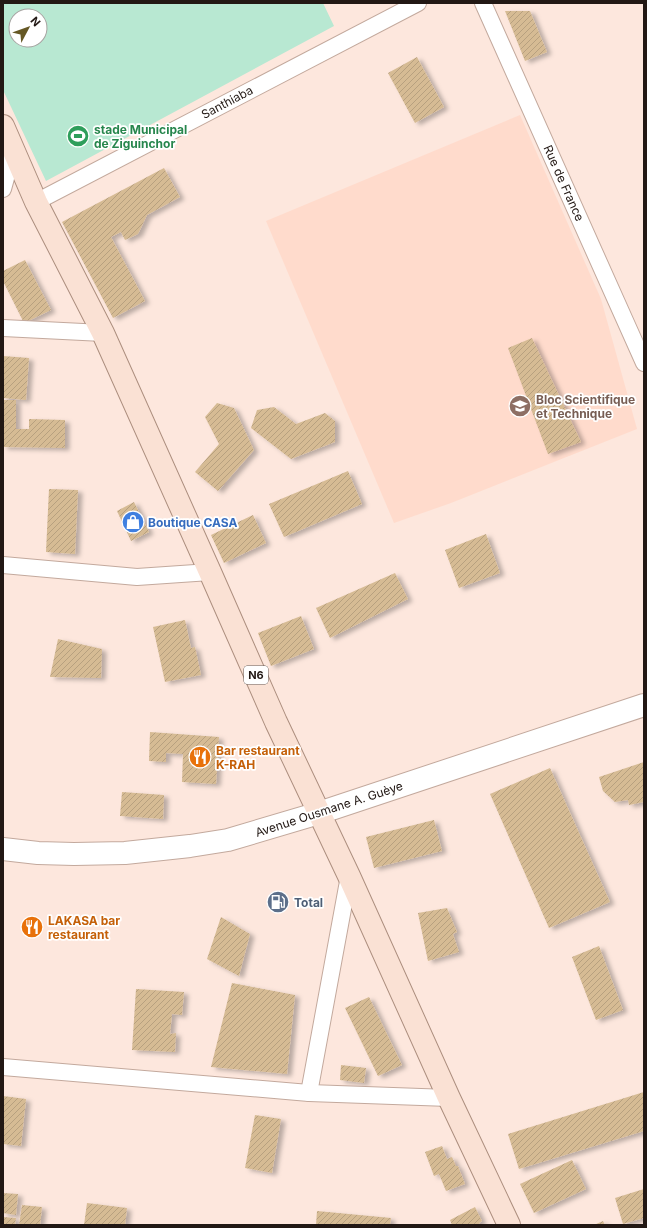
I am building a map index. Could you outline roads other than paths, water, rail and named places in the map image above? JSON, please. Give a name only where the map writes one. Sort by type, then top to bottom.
[{"type":"main road","name":"N6","points":[[3,126],[36,202],[102,332],[276,722],[349,876],[449,1098],[509,1225]]},
{"type":"street","name":"Santhiaba","points":[[36,202],[418,3]]},
{"type":"street","name":"Rue de France","points":[[483,3],[644,362]]},
{"type":"street","points":[[3,189],[14,149]]},
{"type":"street","points":[[3,328],[102,332]]},
{"type":"street","points":[[3,565],[136,577],[210,572]]},
{"type":"street","name":"Avenue Ousmane A. Guèye","points":[[3,849],[38,853],[126,853],[228,840],[319,813],[644,705]]},
{"type":"street","points":[[309,1093],[349,876]]},
{"type":"street","points":[[3,1067],[309,1093],[449,1098]]},
{"type":"place","name":"stade Municipal de Ziguinchor","points":[[78,136]]},
{"type":"place","name":"Bloc Scientifique et Technique","points":[[520,406]]},
{"type":"place","name":"Boutique CASA","points":[[133,522]]},
{"type":"place","name":"Bar restaurant K-RAH","points":[[200,757]]},
{"type":"place","name":"Total","points":[[278,902]]},
{"type":"place","name":"LAKASA bar restaurant","points":[[32,927]]}]
